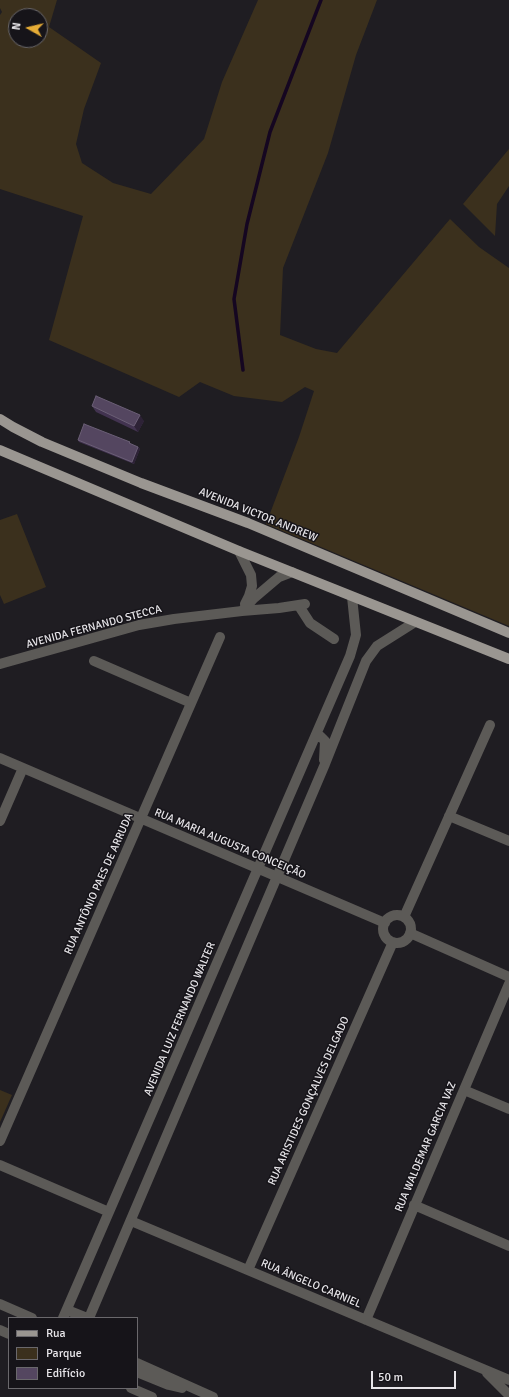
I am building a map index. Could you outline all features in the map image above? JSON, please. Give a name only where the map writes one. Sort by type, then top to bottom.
[{"type":"main road","name":"AVENIDA VICTOR ANDREW","points":[[0,419],[13,428],[50,445],[141,483],[248,523],[509,633]]},
{"type":"main road","points":[[0,450],[239,552],[509,659]]},
{"type":"street","points":[[239,552],[251,575],[252,586],[242,611]]},
{"type":"street","points":[[242,611],[253,599],[279,577],[292,572]]},
{"type":"street","name":"AVENIDA LUIZ FERNANDO WALTER","points":[[82,1317],[65,1314],[350,656],[356,635],[352,597]]},
{"type":"street","name":"AVENIDA FERNANDO STECCA","points":[[0,664],[139,625],[174,619],[302,605],[310,623],[334,639]]},
{"type":"street","name":"AVENIDA LUIZ FERNANDO WALTER","points":[[88,1317],[131,1221],[325,764],[366,661],[377,646],[415,622]]},
{"type":"street","name":"RUA ANTÔNIO PAES DE ARRUDA","points":[[0,1141],[220,637]]},
{"type":"street","points":[[94,661],[191,703]]},
{"type":"street","points":[[404,918],[490,725]]},
{"type":"street","name":"AVENIDA LUIZ FERNANDO WALTER","points":[[315,738],[320,736],[324,741],[325,764]]},
{"type":"street","name":"RUA MARIA AUGUSTA CONCEIÇÃO","points":[[0,758],[385,923]]},
{"type":"street","points":[[0,821],[24,768]]},
{"type":"street","points":[[449,816],[509,841]]},
{"type":"street","points":[[395,916],[404,918],[410,924],[409,937],[402,942],[393,942],[386,937],[384,928],[385,923],[391,917],[395,916]]},
{"type":"street","points":[[410,933],[509,977]]},
{"type":"street","name":"RUA ARISTIDES GONÇALVES DELGADO","points":[[248,1270],[393,942]]},
{"type":"street","name":"RUA WALDEMAR GARCIA VAZ","points":[[366,1320],[509,984]]},
{"type":"street","points":[[464,1090],[509,1109]]},
{"type":"street","points":[[0,1165],[109,1212]]},
{"type":"street","points":[[414,1205],[509,1246]]},
{"type":"street","name":"RUA ÂNGELO CARNIEL","points":[[131,1221],[509,1380]]},
{"type":"street","points":[[0,1304],[30,1317]]},
{"type":"street","points":[[138,1364],[213,1397]]},
{"type":"street","name":"RUA ÂNGELO CARNIEL","points":[[483,1369],[509,1395]]},
{"type":"street","points":[[138,1372],[168,1385],[202,1392]]},
{"type":"street","points":[[134,1389],[152,1397]]},
{"type":"green space","points":[[0,0],[57,0],[49,27],[101,63],[84,109],[76,144],[82,163],[113,183],[151,194],[204,139],[222,82],[258,0],[377,0],[356,55],[328,153],[283,268],[280,335],[316,349],[337,353],[450,219],[479,247],[509,268],[509,626],[266,524],[299,437],[314,391],[305,387],[282,402],[234,396],[200,382],[179,397],[49,340],[83,216],[0,189],[0,15],[2,12],[0,8]]},
{"type":"green space","points":[[509,149],[509,186],[497,204],[495,236],[463,204]]},
{"type":"green space","points":[[17,514],[46,587],[4,604],[0,595],[0,520]]},
{"type":"green space","points":[[0,1090],[12,1095],[0,1122]]},
{"type":"building","points":[[96,396],[140,415],[134,426],[92,406]]},
{"type":"building","points":[[84,424],[130,442],[129,443],[138,447],[132,462],[78,440]]},
{"type":"waterway","points":[[243,370],[234,299],[247,224],[270,132],[321,0]]}]
